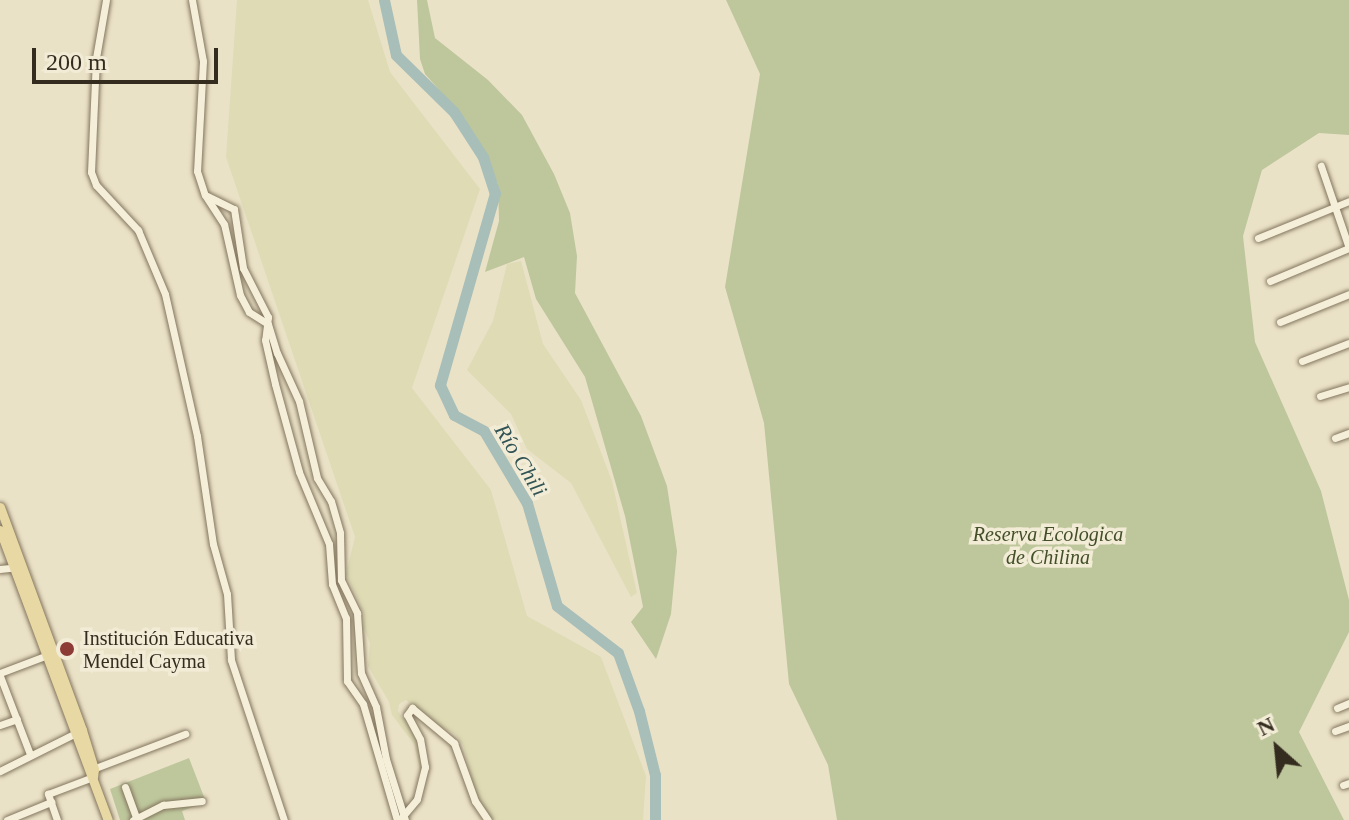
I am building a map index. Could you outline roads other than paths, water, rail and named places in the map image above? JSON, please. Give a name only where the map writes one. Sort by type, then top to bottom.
[{"type":"main road","points":[[0,507],[18,567],[79,731],[108,820]]},
{"type":"main road","points":[[0,530],[18,567]]},
{"type":"street","points":[[106,0],[96,58],[91,172],[96,185],[138,230],[165,294],[197,436],[213,544],[227,594],[231,660],[284,820]]},
{"type":"street","points":[[192,0],[203,61],[196,166],[205,195],[224,224],[233,275],[244,305],[253,317],[268,324],[277,353],[299,401],[317,478],[331,501],[340,533],[341,580],[357,613],[361,673],[376,707],[399,819]]},
{"type":"street","points":[[1270,281],[1349,248],[1321,166]]},
{"type":"street","points":[[205,195],[234,209],[243,268],[268,317],[265,340],[294,459],[327,538],[332,584],[346,618],[347,681],[363,704],[399,819]]},
{"type":"street","points":[[1258,238],[1349,201]]},
{"type":"street","points":[[1280,322],[1349,294]]},
{"type":"street","points":[[1302,361],[1349,343]]},
{"type":"street","points":[[1320,396],[1349,387]]},
{"type":"street","points":[[1335,438],[1349,433]]},
{"type":"street","points":[[0,569],[18,567]]},
{"type":"street","points":[[30,754],[0,675],[50,654]]},
{"type":"street","points":[[1337,708],[1349,703]]},
{"type":"street","points":[[399,819],[417,799],[425,767],[420,739],[406,714],[412,708],[454,743],[475,801],[488,820]]},
{"type":"street","points":[[0,725],[17,719]]},
{"type":"street","points":[[1335,731],[1349,726]]},
{"type":"street","points":[[0,771],[79,731]]},
{"type":"street","points":[[57,820],[48,794],[92,772],[185,734]]},
{"type":"street","points":[[125,787],[135,819],[163,805],[202,801]]},
{"type":"street","points":[[7,820],[51,802]]},
{"type":"waterway","name":"Río Chili","points":[[384,0],[396,55],[454,112],[483,157],[495,193],[440,385],[454,415],[484,431],[527,503],[557,606],[618,653],[639,711],[655,775],[655,820]]},
{"type":"place","name":"Institución Educativa Mendel Cayma","points":[[67,649]]},
{"type":"park label","name":"Reserva Ecologica de Chilina","points":[[1048,546]]}]
